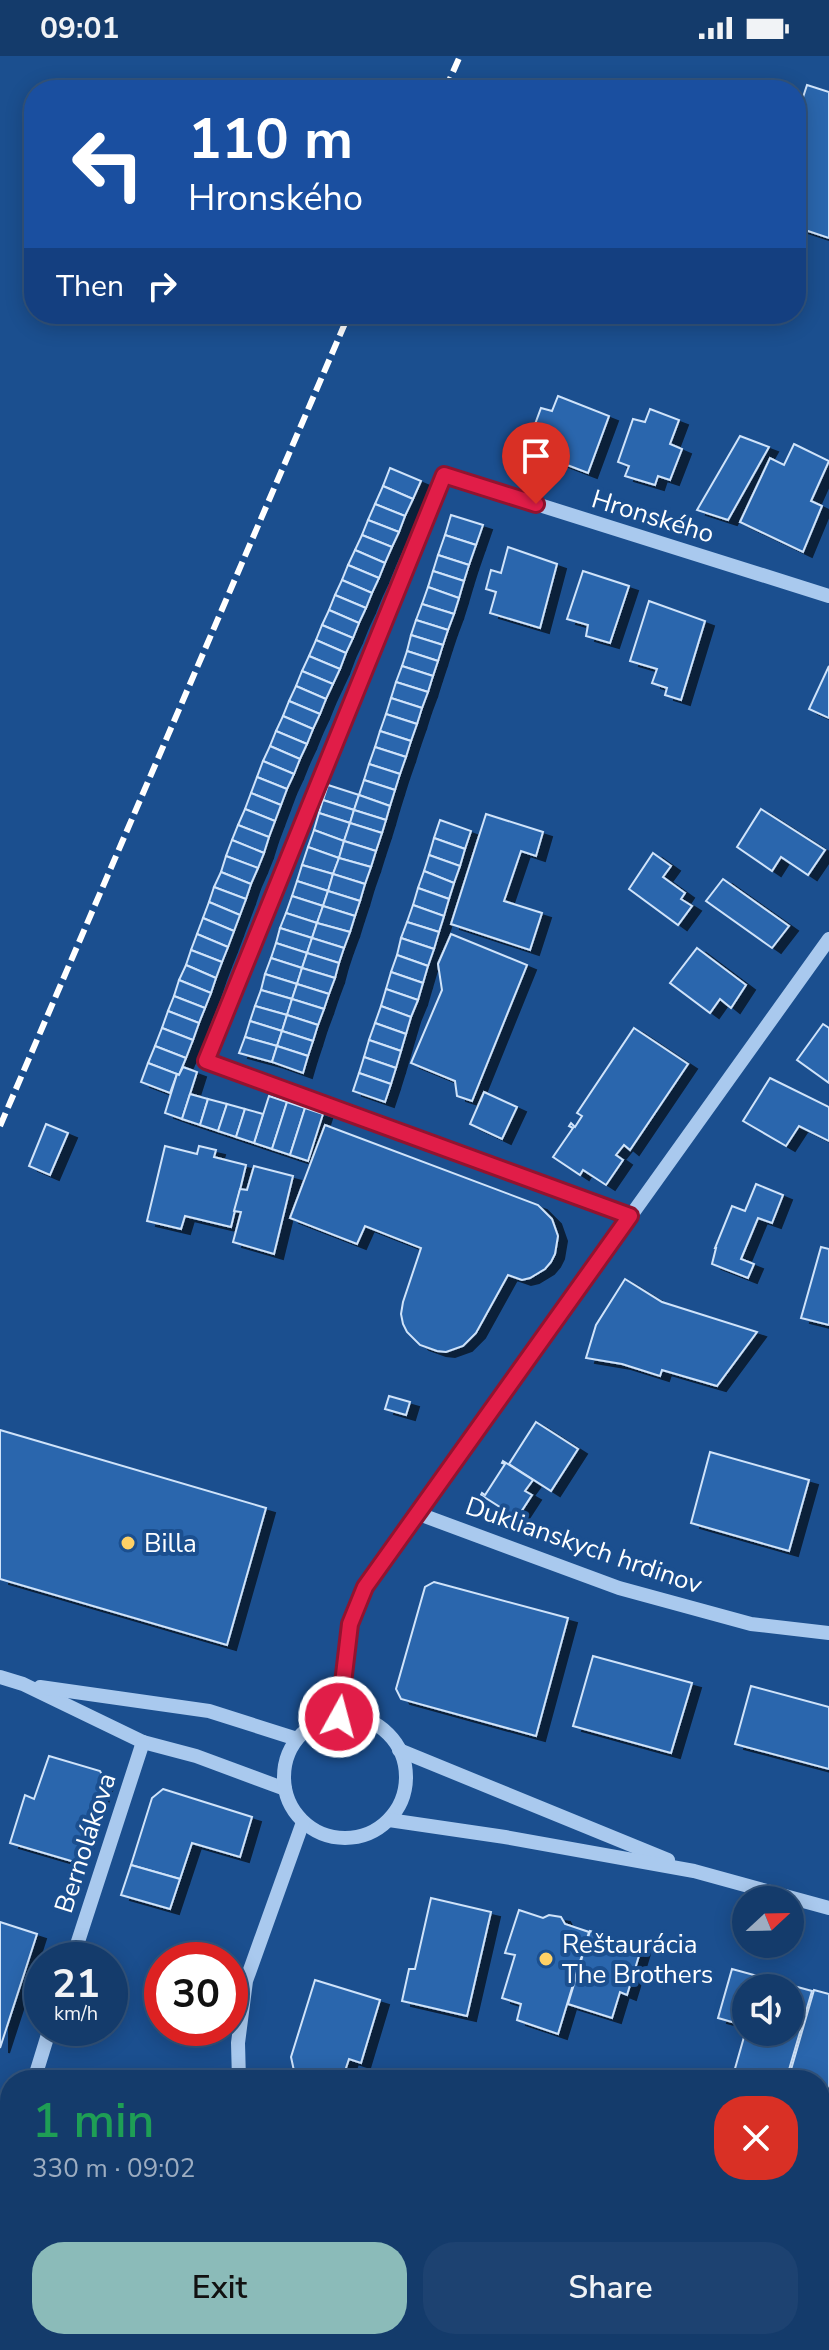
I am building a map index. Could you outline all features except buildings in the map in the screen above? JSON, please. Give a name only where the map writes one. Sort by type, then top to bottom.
[{"type":"street","name":"Hronského","points":[[630,1216],[206,1061],[444,475],[829,596]]},
{"type":"street","points":[[339,1717],[350,1624],[365,1587],[829,939]]},
{"type":"street","name":"Duklianskych hrdinov","points":[[419,1514],[619,1588],[751,1624],[829,1633]]},
{"type":"street","points":[[0,1677],[23,1684],[209,1711],[297,1739]]},
{"type":"street","points":[[23,1684],[143,1742],[196,1756],[285,1789]]},
{"type":"street","points":[[339,1717],[357,1718],[374,1724],[389,1735],[399,1750],[405,1768],[405,1786],[389,1820],[374,1831],[356,1838],[337,1838],[319,1833],[303,1822],[292,1808],[285,1789],[284,1771],[289,1752],[297,1739],[323,1720],[339,1717]]},
{"type":"street","name":"Bernolákova","points":[[78,1942],[143,1742]]},
{"type":"street","points":[[399,1750],[694,1871]]},
{"type":"street","points":[[389,1820],[694,1871],[829,1908]]},
{"type":"street","points":[[239,2070],[238,2043],[246,1981],[303,1822]]},
{"type":"street","points":[[37,2070],[44,2046]]},
{"type":"railway","points":[[449,80],[460,56]]},
{"type":"railway","points":[[0,1126],[345,324]]},
{"type":"place","name":"Billa","points":[[128,1543]]},
{"type":"place","name":"Reštaurácia The Brothers","points":[[546,1959]]},
{"type":"route","points":[[339,1717],[350,1624],[365,1587],[630,1216],[206,1061],[444,475],[536,504]]}]
